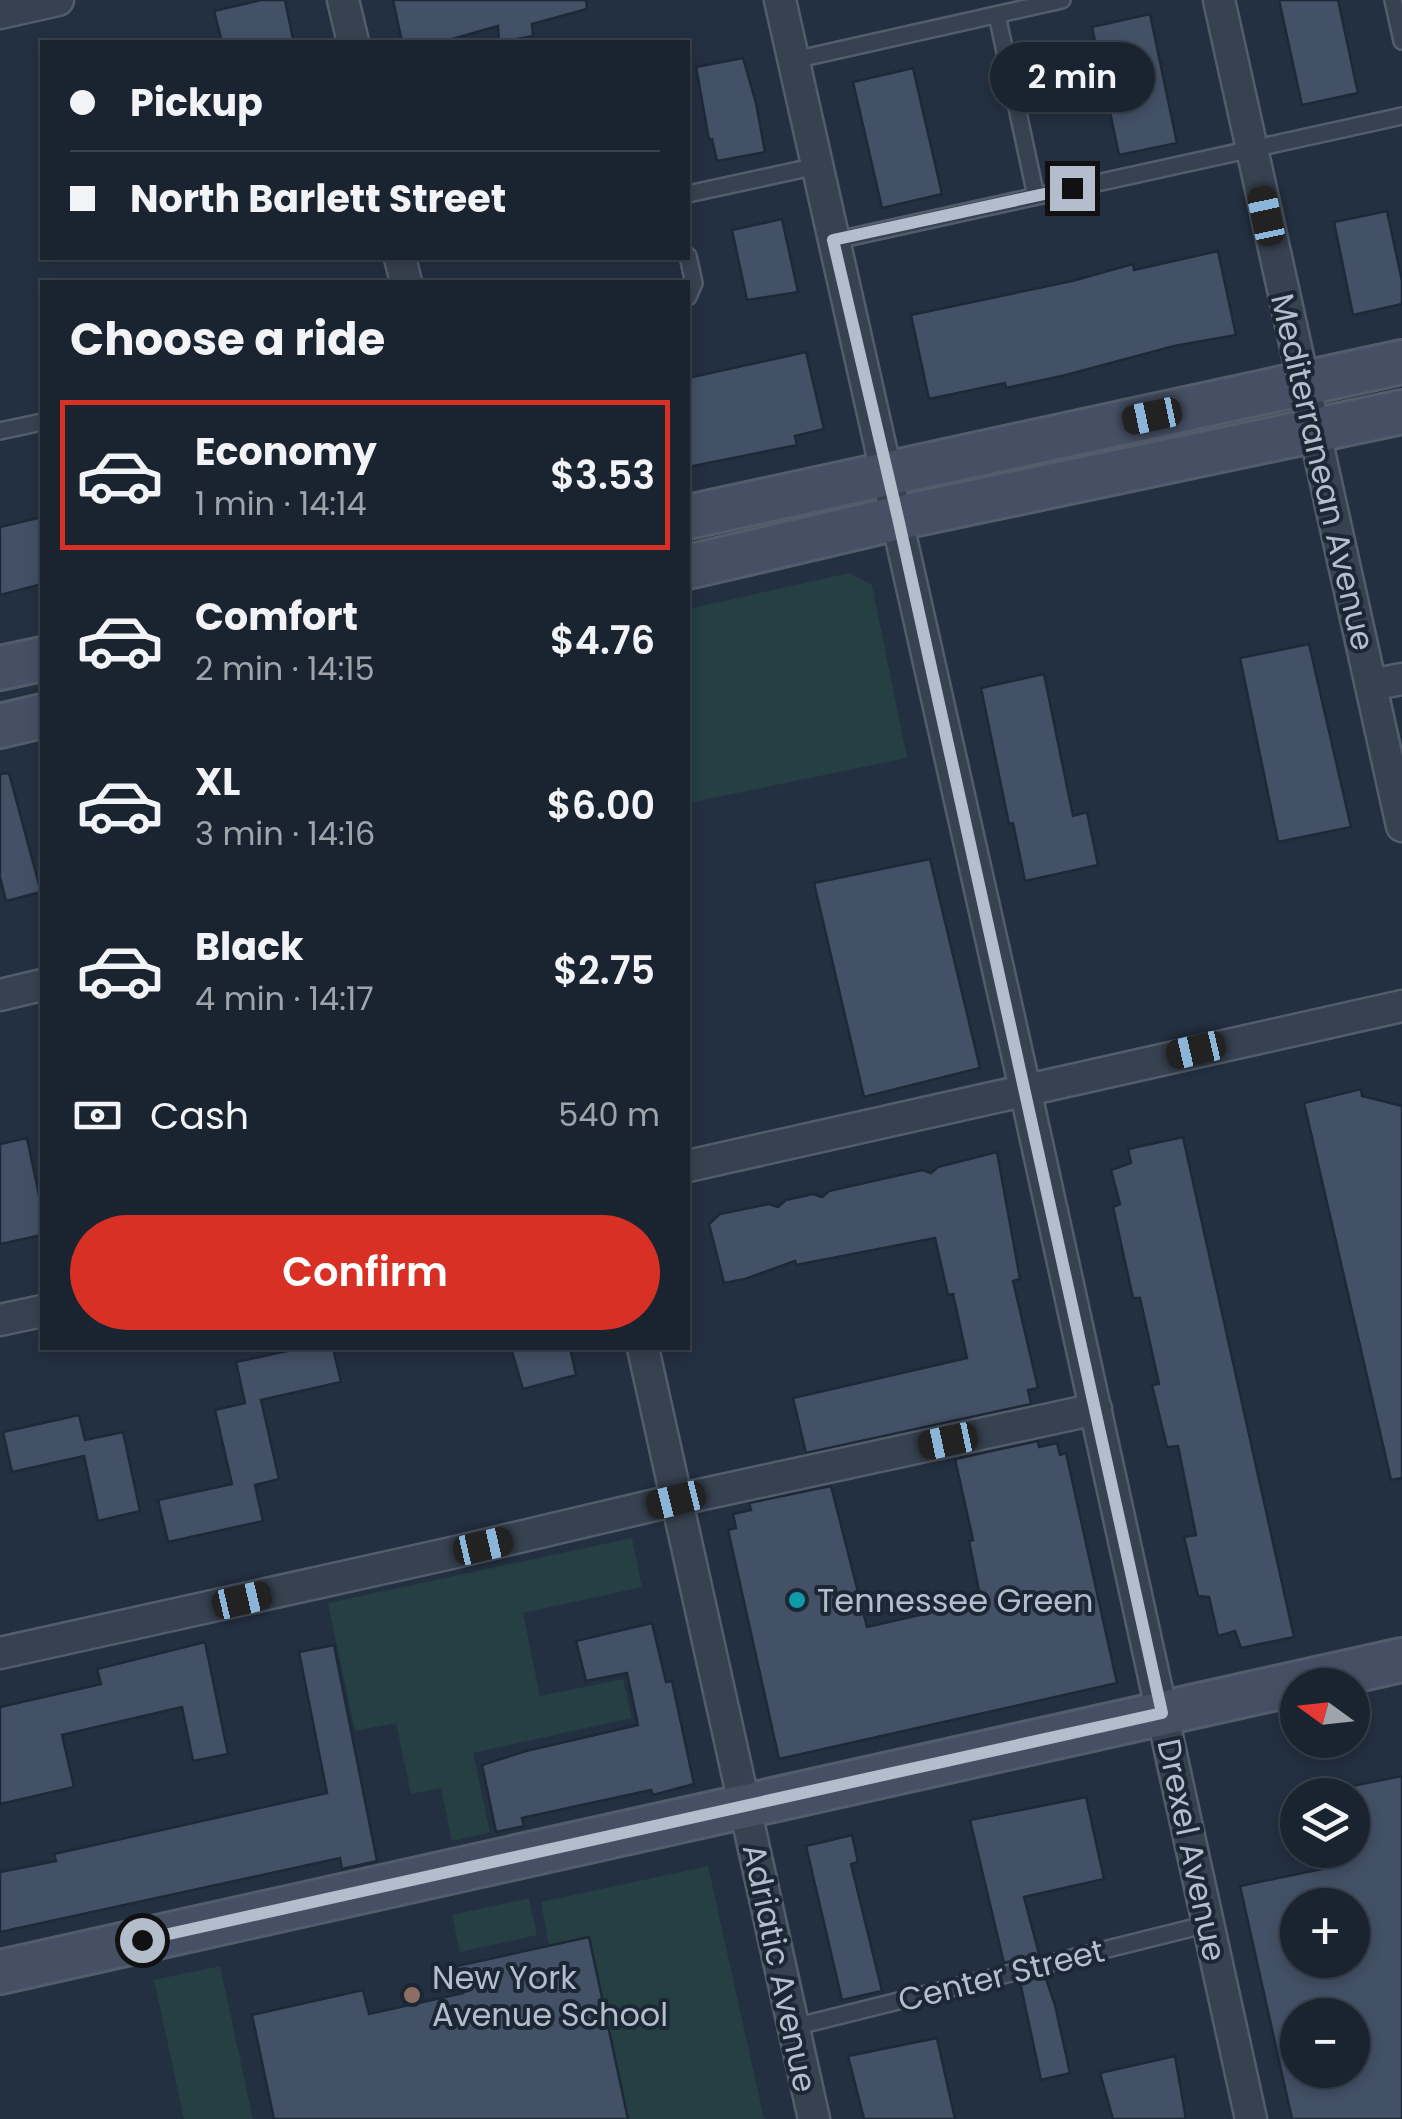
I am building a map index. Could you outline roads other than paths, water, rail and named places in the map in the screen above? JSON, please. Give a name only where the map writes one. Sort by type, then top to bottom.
[{"type":"street","points":[[0,13],[58,0]]},
{"type":"street","points":[[343,0],[353,40]]},
{"type":"street","name":"Drexel Avenue","points":[[780,0],[1251,2119]]},
{"type":"street","name":"Mediterranean Avenue","points":[[1219,0],[1402,826]]},
{"type":"street","points":[[690,517],[1402,362]]},
{"type":"street","points":[[690,567],[898,518],[1402,412]]},
{"type":"street","points":[[0,668],[40,658]]},
{"type":"street","points":[[1370,685],[1402,679]]},
{"type":"street","points":[[0,726],[40,716]]},
{"type":"street","points":[[0,995],[40,986]]},
{"type":"street","points":[[690,1166],[1402,1006]]},
{"type":"street","points":[[0,1320],[40,1311]]},
{"type":"street","name":"Adriatic Avenue","points":[[644,1350],[814,2119]]},
{"type":"street","points":[[0,1653],[1096,1409]]},
{"type":"street","points":[[0,1972],[1402,1660]]},
{"type":"lane","points":[[794,60],[1062,0]]},
{"type":"lane","points":[[1393,0],[1402,42]]},
{"type":"lane","points":[[997,15],[1036,196]]},
{"type":"lane","points":[[833,240],[1402,116]]},
{"type":"lane","points":[[690,194],[817,166]]},
{"type":"lane","points":[[689,260],[694,283],[690,292]]},
{"type":"lane","points":[[0,431],[40,422]]},
{"type":"lane","name":"Center Street","points":[[794,2026],[1208,1924]]},
{"type":"place","name":"Tennessee Green","points":[[797,1600]]},
{"type":"place","name":"New York Avenue School","points":[[412,1995]]}]
